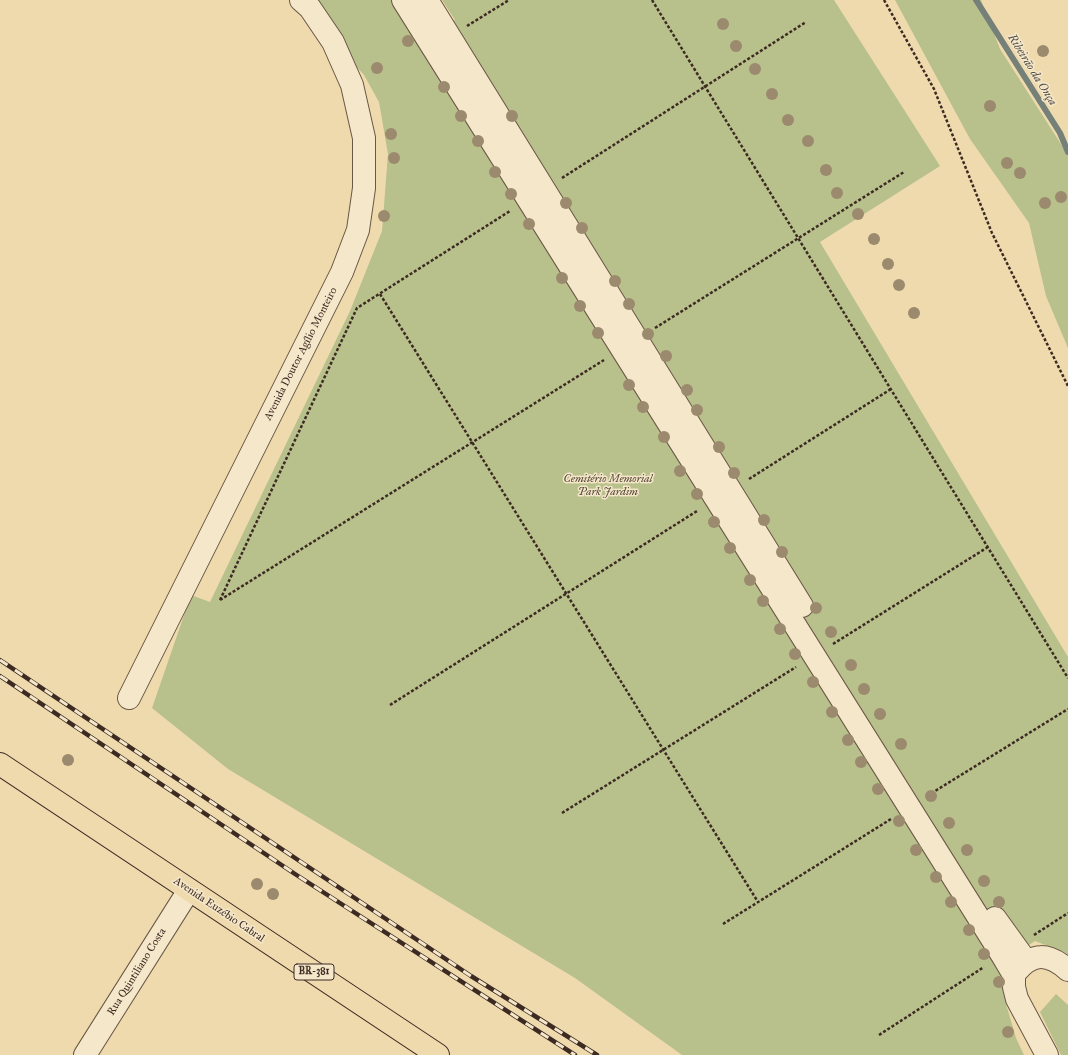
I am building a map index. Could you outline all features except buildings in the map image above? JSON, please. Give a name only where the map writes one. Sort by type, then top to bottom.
[{"type":"main road","name":"Avenida Euzébio Cabral","points":[[0,764],[189,890],[424,1051]]},
{"type":"street","name":"Avenida Doutor Agílio Monteiro","points":[[129,698],[342,272],[358,230],[364,188],[364,138],[352,85],[333,42],[310,8],[301,0]]},
{"type":"street","points":[[403,0],[536,194],[821,651],[990,910],[1014,960],[1014,988],[1017,999],[1047,1055]]},
{"type":"street","points":[[427,0],[450,37],[536,194]]},
{"type":"street","name":"Rua Quintiliano Costa","points":[[85,1055],[189,890]]},
{"type":"street","points":[[1014,960],[1037,957],[1050,959],[1068,970]]},
{"type":"path","points":[[450,37],[509,0]]},
{"type":"path","points":[[652,0],[1068,678]]},
{"type":"path","points":[[884,0],[934,90],[992,233],[1068,386]]},
{"type":"path","points":[[806,22],[357,308],[220,600],[904,172]]},
{"type":"path","points":[[380,294],[758,902]]},
{"type":"path","points":[[390,705],[891,389]]},
{"type":"path","points":[[562,813],[988,547]]},
{"type":"path","points":[[879,1035],[1014,960],[1068,913]]},
{"type":"green space","name":"Cemitério Memorial Park Jardim","points":[[312,0],[395,0],[418,42],[455,20],[442,0],[834,0],[940,166],[820,242],[1068,657],[1068,954],[1035,941],[1003,962],[1006,1004],[1016,1038],[1024,1055],[682,1055],[575,978],[228,769],[152,708],[191,595],[210,602],[350,311],[382,231],[388,154],[379,102],[364,75],[351,61]]},
{"type":"green space","points":[[895,0],[981,0],[1000,49],[1068,155],[1068,348],[1046,296],[1029,223],[970,139]]},
{"type":"green space","points":[[1056,994],[1068,1005],[1068,1055],[1061,1055],[1040,1012]]},
{"type":"waterway","name":"Ribeirão da Onça","points":[[976,0],[1060,133],[1068,152]]},
{"type":"railway","points":[[0,660],[471,976],[597,1055]]},
{"type":"railway","points":[[0,676],[295,874],[575,1055]]}]
